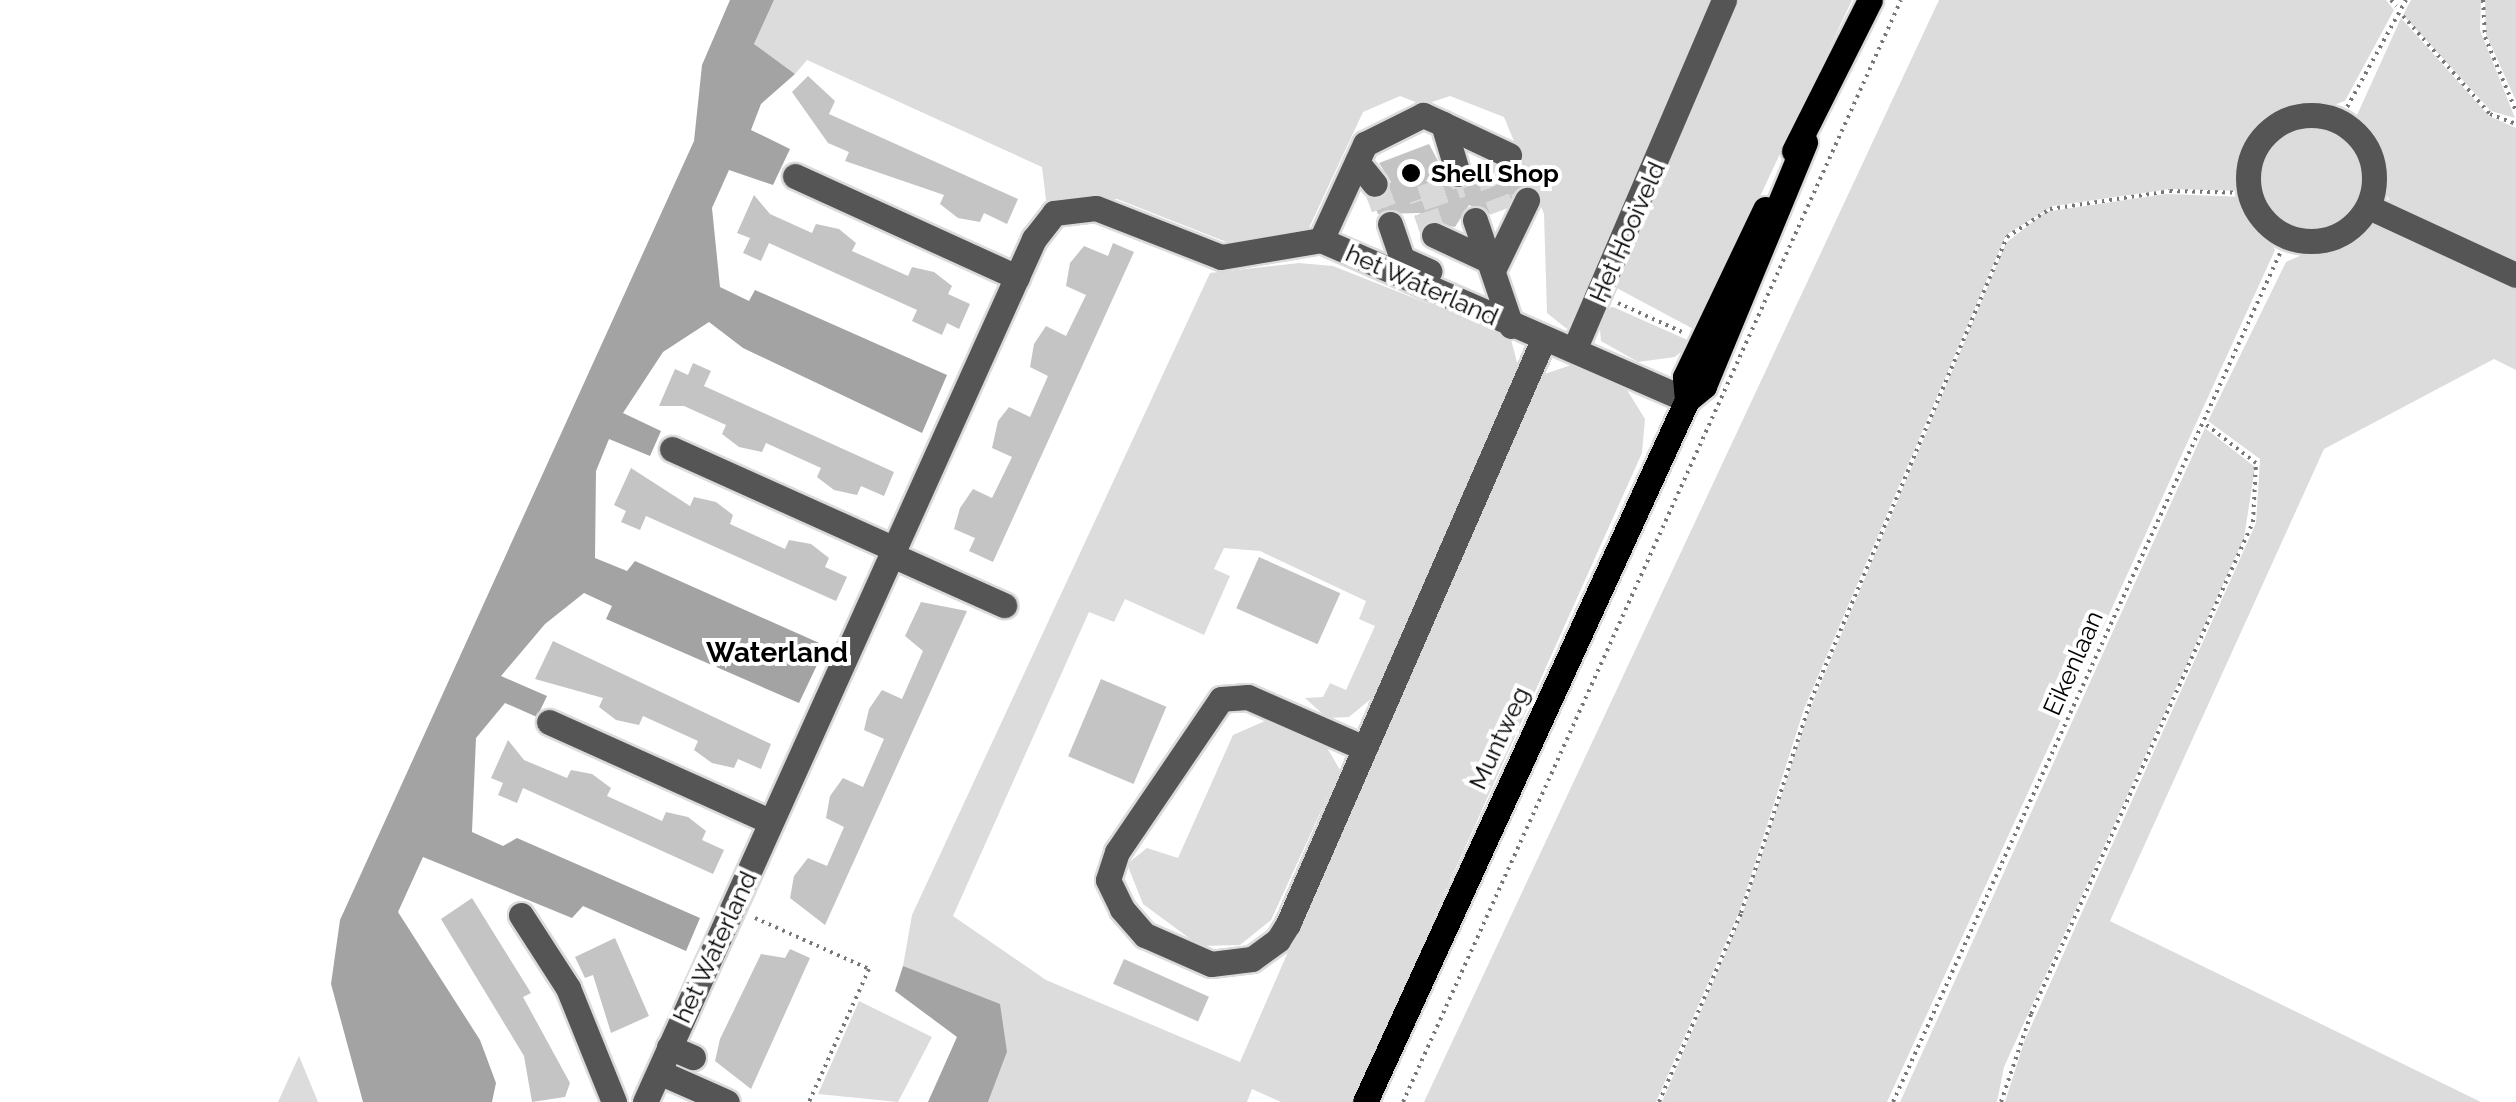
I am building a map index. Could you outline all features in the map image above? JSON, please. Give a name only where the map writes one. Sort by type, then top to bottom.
[{"type":"main road","name":"Muntweg","points":[[1365,1102],[1686,400],[1710,374],[1805,142],[1870,0]]},
{"type":"street","name":"Het Hooiveld","points":[[1574,350],[1724,0]]},
{"type":"street","points":[[1321,240],[1364,144],[1423,115],[1490,153]]},
{"type":"street","points":[[2302,116],[2340,120],[2369,154],[2373,209],[2308,240],[2286,240],[2250,193],[2252,157],[2270,131],[2302,116]]},
{"type":"street","points":[[1443,124],[1458,174]]},
{"type":"street","points":[[1357,162],[1375,184]]},
{"type":"street","points":[[798,178],[1017,277]]},
{"type":"street","points":[[1491,266],[1506,222],[1527,200]]},
{"type":"street","name":"het Waterland","points":[[645,1102],[659,1072],[681,1052],[772,822],[1042,225],[1068,206],[1096,208],[1214,256],[1321,240],[1543,340],[1574,350]]},
{"type":"street","points":[[2373,209],[2516,275]]},
{"type":"street","points":[[1475,220],[1511,326]]},
{"type":"street","points":[[1390,224],[1402,259],[1453,282],[1456,300]]},
{"type":"street","points":[[1447,237],[1491,266]]},
{"type":"street","points":[[1364,748],[1248,697],[1221,699],[1117,852],[1108,880],[1122,908],[1144,935],[1211,964],[1266,951],[1288,924],[1543,340]]},
{"type":"street","points":[[1574,350],[1686,400]]},
{"type":"street","points":[[675,451],[1004,605]]},
{"type":"street","points":[[552,723],[772,822]]},
{"type":"street","points":[[521,916],[568,988],[614,1102]]},
{"type":"street","points":[[659,1072],[727,1102]]},
{"type":"path","points":[[1403,1102],[1901,0]]},
{"type":"path","points":[[2391,0],[2396,6]]},
{"type":"path","points":[[2340,120],[2406,0]]},
{"type":"path","points":[[2483,0],[2485,37],[2516,111]]},
{"type":"path","points":[[2403,16],[2490,114],[2516,124]]},
{"type":"path","points":[[1659,1102],[1741,912],[1811,700],[2008,236],[2050,208],[2170,191],[2250,193]]},
{"type":"path","name":"Eikenlaan","points":[[1893,1102],[2286,240]]},
{"type":"path","points":[[1608,298],[1694,337]]},
{"type":"path","points":[[2001,1102],[2024,1030],[2253,522],[2256,462],[2202,422]]},
{"type":"path","points":[[756,918],[869,969],[809,1102]]},
{"type":"shaded area","points":[[730,0],[774,0],[754,44],[795,74],[761,104],[751,130],[790,149],[773,185],[729,170],[712,208],[720,287],[749,301],[755,290],[947,375],[922,433],[743,348],[709,322],[663,352],[623,413],[661,431],[650,456],[609,439],[596,471],[595,558],[627,571],[635,561],[826,646],[799,703],[606,619],[612,606],[584,593],[545,624],[501,676],[547,696],[537,717],[505,703],[476,738],[472,832],[503,846],[517,838],[700,918],[686,951],[583,906],[572,918],[423,857],[398,912],[480,1040],[496,1083],[492,1102],[363,1102],[331,984],[340,920],[694,141],[702,65]]},
{"type":"shaded area","points":[[774,0],[1715,0],[1567,329],[1547,313],[1544,214],[1504,117],[1450,96],[1423,105],[1400,96],[1363,112],[1308,230],[1234,245],[1117,199],[1046,200],[1042,167],[807,60],[795,74],[754,44]]},
{"type":"shaded area","points":[[1735,0],[1852,0],[1697,331],[1613,286]]},
{"type":"shaded area","points":[[1939,0],[2386,0],[2394,10],[2345,101],[2262,130],[2245,191],[2170,189],[2053,206],[2006,235],[1804,709],[1740,910],[1656,1102],[1424,1102]]},
{"type":"shaded area","points":[[2411,0],[2481,0],[2480,30],[2515,118],[2491,111],[2403,15]]},
{"type":"shaded area","points":[[2485,0],[2516,0],[2516,101],[2486,34]]},
{"type":"shaded area","points":[[2401,18],[2489,116],[2516,128],[2516,267],[2392,206],[2353,124]]},
{"type":"shaded area","points":[[2311,120],[2333,124],[2351,137],[2364,155],[2368,177],[2364,199],[2351,217],[2333,230],[2311,234],[2289,230],[2271,217],[2258,199],[2254,177],[2258,155],[2271,137],[2289,124]]},
{"type":"shaded area","points":[[2166,194],[2246,197],[2275,250],[1887,1102],[1662,1102],[1743,912],[1809,711],[2006,243],[2045,212]]},
{"type":"shaded area","points":[[2371,224],[2516,284],[2516,370],[2494,359],[2324,449],[2110,921],[2481,1102],[2005,1102],[2024,1042],[2256,523],[2260,459],[2208,421],[2286,262]]},
{"type":"shaded area","points":[[1299,263],[1333,266],[1510,336],[1518,366],[1372,698],[1349,717],[1327,718],[1305,698],[1323,697],[1330,683],[1346,690],[1375,626],[1359,619],[1366,601],[1260,551],[1224,548],[1214,569],[1230,576],[1204,635],[1125,599],[1114,622],[1089,612],[953,916],[1046,980],[1240,1062],[1539,376],[1574,364],[1627,390],[1645,419],[1642,453],[1351,1102],[1281,1102],[1252,1089],[1247,1102],[988,1102],[1007,1052],[903,966],[912,915],[1210,273]]},
{"type":"shaded area","points":[[1611,307],[1692,342],[1675,357],[1638,362],[1601,341],[1599,319]]},
{"type":"shaded area","points":[[2205,428],[2255,467],[2244,538],[2004,1067],[1997,1102],[1900,1102]]},
{"type":"shaded area","points":[[1265,721],[1326,746],[1340,770],[1271,920],[1240,945],[1200,946],[1143,904],[1127,864],[1147,848],[1178,858],[1233,735]]},
{"type":"shaded area","points":[[903,966],[1000,1004],[1007,1052],[988,1102],[928,1102],[957,1037],[895,991]]},
{"type":"shaded area","points":[[859,1001],[932,1037],[898,1102],[818,1094]]},
{"type":"shaded area","points":[[299,1056],[318,1102],[278,1102]]},
{"type":"building","points":[[808,76],[835,101],[829,114],[1018,199],[1007,224],[984,213],[980,222],[958,218],[940,204],[944,195],[845,161],[849,152],[828,143],[792,92]]},
{"type":"building","points":[[1429,144],[1453,189],[1488,163],[1509,171],[1523,162],[1532,185],[1490,214],[1469,205],[1455,227],[1424,223],[1420,213],[1378,214],[1372,200],[1391,182],[1379,163]]},
{"type":"building","points":[[754,195],[770,214],[812,233],[816,224],[839,229],[856,243],[852,251],[908,276],[912,267],[934,272],[952,286],[948,294],[970,304],[959,329],[947,323],[942,335],[912,321],[917,310],[769,243],[761,261],[743,253],[750,238],[737,233]]},
{"type":"building","points":[[1113,243],[1134,252],[993,562],[969,551],[975,538],[954,529],[960,508],[973,489],[992,498],[1012,457],[992,448],[998,421],[1009,407],[1030,417],[1048,376],[1030,367],[1034,344],[1046,326],[1066,336],[1086,295],[1066,286],[1070,263],[1084,246],[1108,256]]},
{"type":"building","points":[[693,363],[711,371],[704,386],[894,472],[884,496],[861,486],[857,495],[834,490],[817,477],[821,468],[766,443],[762,452],[739,447],[722,434],[726,425],[684,406],[659,406],[675,369],[688,375]]},
{"type":"building","points":[[631,468],[690,506],[694,497],[716,502],[733,515],[730,524],[785,549],[789,540],[811,544],[829,558],[825,567],[847,577],[836,601],[646,516],[640,530],[621,522],[626,511],[614,505]]},
{"type":"building","points":[[1259,557],[1340,593],[1318,644],[1236,608]]},
{"type":"building","points":[[921,602],[967,611],[825,925],[790,898],[794,876],[808,858],[827,866],[844,827],[826,818],[830,796],[843,778],[863,787],[884,739],[864,730],[869,709],[882,690],[902,699],[923,651],[905,636]]},
{"type":"building","points":[[553,641],[771,744],[761,769],[738,759],[734,768],[712,763],[694,750],[698,741],[643,716],[639,725],[616,720],[599,707],[603,698],[535,679]]},
{"type":"building","points":[[1101,679],[1166,707],[1134,784],[1068,756]]},
{"type":"building","points":[[508,740],[524,760],[567,778],[571,770],[592,774],[611,788],[607,796],[662,821],[666,812],[688,817],[706,831],[702,840],[724,850],[713,874],[523,788],[517,803],[498,795],[503,783],[491,778]]},
{"type":"building","points":[[472,898],[531,993],[523,997],[570,1083],[565,1097],[532,1102],[524,1056],[441,919]]},
{"type":"building","points":[[615,938],[649,1016],[611,1033],[593,975],[585,978],[575,957]]},
{"type":"building","points":[[790,949],[810,958],[751,1089],[715,1061],[720,1039],[761,954],[785,958]]},
{"type":"building","points":[[1124,959],[1209,997],[1198,1021],[1113,984]]},
{"type":"tunnel","points":[[1509,155],[1527,200]]},
{"type":"tunnel","points":[[1484,163],[1502,210]]},
{"type":"tunnel","points":[[1375,184],[1390,224]]},
{"type":"tunnel","points":[[1434,235],[1421,198],[1462,184]]},
{"type":"place","name":"Shell Shop","points":[[1411,173]]},
{"type":"district","name":"Waterland","points":[[777,653]]}]
